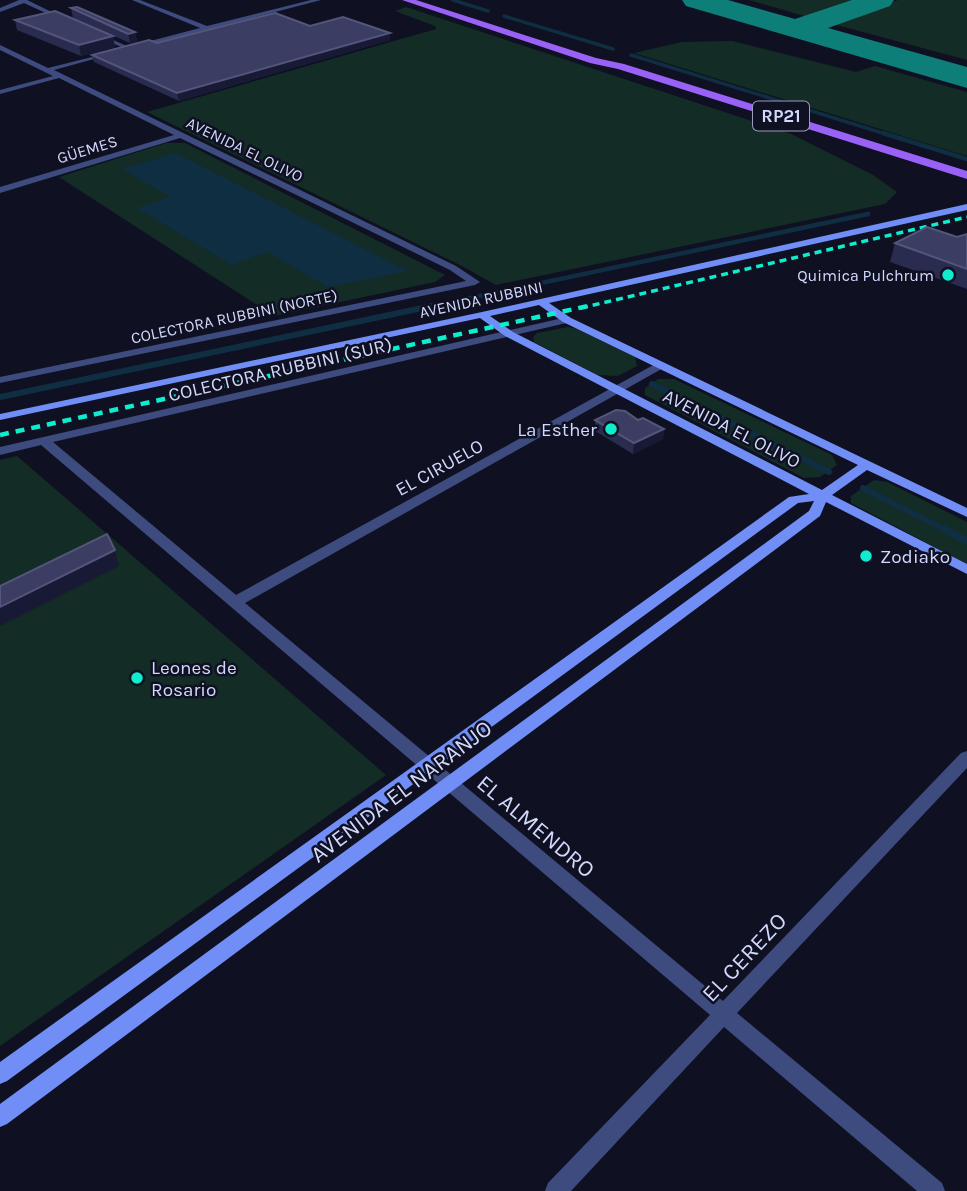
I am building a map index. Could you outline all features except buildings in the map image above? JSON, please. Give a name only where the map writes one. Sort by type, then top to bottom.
[{"type":"main road","name":"RP21","points":[[407,0],[594,61],[620,66],[967,175]]},
{"type":"main road","name":"RP21","points":[[594,61],[606,68],[967,185]]},
{"type":"street","points":[[135,0],[206,28]]},
{"type":"street","points":[[47,70],[318,0]]},
{"type":"street","points":[[0,10],[23,1],[74,24]]},
{"type":"street","points":[[87,29],[128,48]]},
{"type":"street","name":"AVENIDA EL OLIVO","points":[[0,47],[453,268],[475,282]]},
{"type":"street","points":[[0,92],[60,76]]},
{"type":"street","name":"GÜEMES","points":[[0,190],[181,135]]},
{"type":"street","name":"AVENIDA RUBBINI","points":[[0,417],[482,315],[967,207]]},
{"type":"street","name":"COLECTORA RUBBINI (NORTE)","points":[[0,380],[475,282]]},
{"type":"street","name":"AVENIDA EL OLIVO","points":[[541,302],[567,320],[967,513]]},
{"type":"street","name":"AVENIDA EL OLIVO","points":[[482,315],[509,334],[967,570]]},
{"type":"street","name":"COLECTORA RUBBINI (SUR)","points":[[0,450],[567,320]]},
{"type":"street","name":"EL CIRUELO","points":[[235,602],[661,365]]},
{"type":"street","name":"EL ALMENDRO","points":[[44,441],[934,1191]]},
{"type":"street","name":"AVENIDA EL NARANJO","points":[[0,1074],[794,500],[822,496],[866,465]]},
{"type":"street","name":"AVENIDA EL NARANJO","points":[[0,1117],[815,513],[822,496]]},
{"type":"street","name":"EL CEREZO","points":[[555,1191],[967,757]]},
{"type":"green space","points":[[749,0],[861,0],[811,18]]},
{"type":"green space","points":[[898,0],[967,0],[967,60],[833,24]]},
{"type":"green space","points":[[406,7],[791,134],[873,175],[897,192],[885,204],[496,285],[147,112],[436,29],[435,26],[395,11]]},
{"type":"green space","points":[[732,41],[856,72],[875,66],[967,92],[967,156],[634,53],[682,42]]},
{"type":"green space","points":[[166,143],[185,143],[445,275],[435,282],[274,316],[59,177]]},
{"type":"green space","points":[[568,327],[635,357],[637,366],[618,376],[598,375],[534,342],[533,337],[537,333]]},
{"type":"green space","points":[[658,379],[674,379],[832,455],[837,465],[820,477],[804,478],[645,395],[645,388]]},
{"type":"green space","name":"Leones de Rosario","points":[[17,456],[386,775],[0,1046],[0,460]]},
{"type":"green space","points":[[874,480],[887,482],[967,522],[967,564],[851,503],[851,496]]},
{"type":"water","points":[[176,153],[408,271],[328,287],[267,252],[232,265],[137,208],[170,197],[122,169]]},
{"type":"waterway","points":[[453,0],[488,11]]},
{"type":"waterway","points":[[504,16],[613,49]]},
{"type":"waterway","points":[[631,55],[889,135]]},
{"type":"waterway","points":[[883,133],[967,159]]},
{"type":"waterway","points":[[423,308],[868,214]]},
{"type":"waterway","points":[[0,397],[432,306]]},
{"type":"waterway","points":[[652,384],[829,472]]},
{"type":"waterway","points":[[863,488],[948,531]]},
{"type":"waterway","points":[[944,529],[967,541]]},
{"type":"taxiway","points":[[696,0],[796,29]]},
{"type":"taxiway","points":[[796,29],[880,0]]},
{"type":"taxiway","points":[[796,29],[967,78]]},
{"type":"railway","points":[[581,308],[967,217]]},
{"type":"railway","points":[[0,435],[588,306]]},
{"type":"place","name":"Quimica Pulchrum","points":[[948,275]]},
{"type":"place","name":"La Esther","points":[[611,429]]},
{"type":"place","name":"Zodiako","points":[[866,556]]},
{"type":"place","name":"Leones de Rosario","points":[[137,678]]}]
